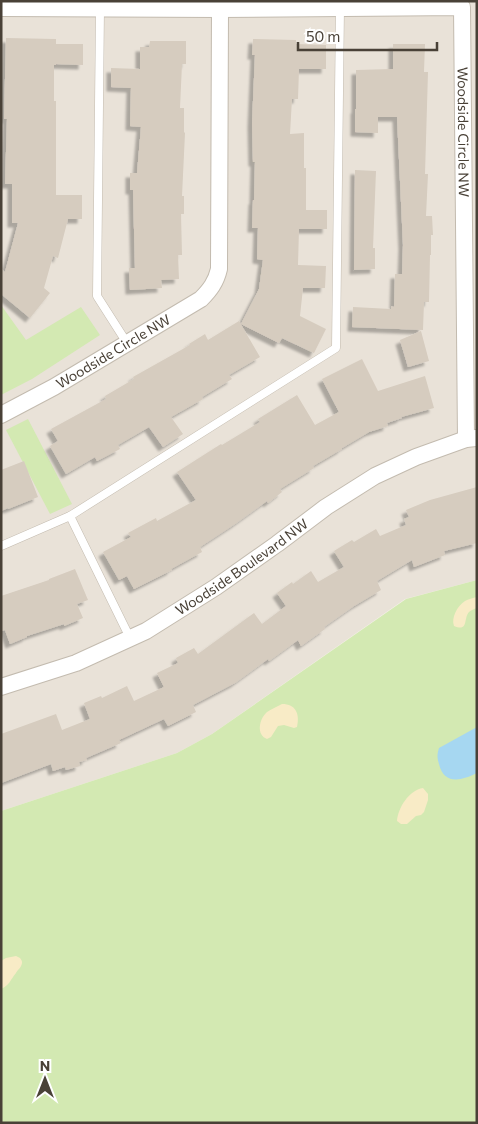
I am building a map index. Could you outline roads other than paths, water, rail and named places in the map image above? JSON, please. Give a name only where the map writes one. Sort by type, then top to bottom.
[{"type":"street","name":"Woodside Circle NW","points":[[1,8],[462,8],[472,438]]},
{"type":"street","name":"Woodside Circle NW","points":[[1,415],[54,387],[201,299],[217,279],[219,269],[220,9]]},
{"type":"street","name":"Woodside Boulevard NW","points":[[1,687],[76,662],[146,631],[216,587],[326,507],[375,476],[416,457],[472,438]]},
{"type":"lane","points":[[1,546],[70,516],[336,348],[340,8]]},
{"type":"lane","points":[[100,9],[97,296],[127,343]]},
{"type":"lane","points":[[70,516],[130,638]]},
{"type":"water","points":[[477,727],[477,773],[465,778],[449,778],[441,771],[438,756],[439,748]]}]
